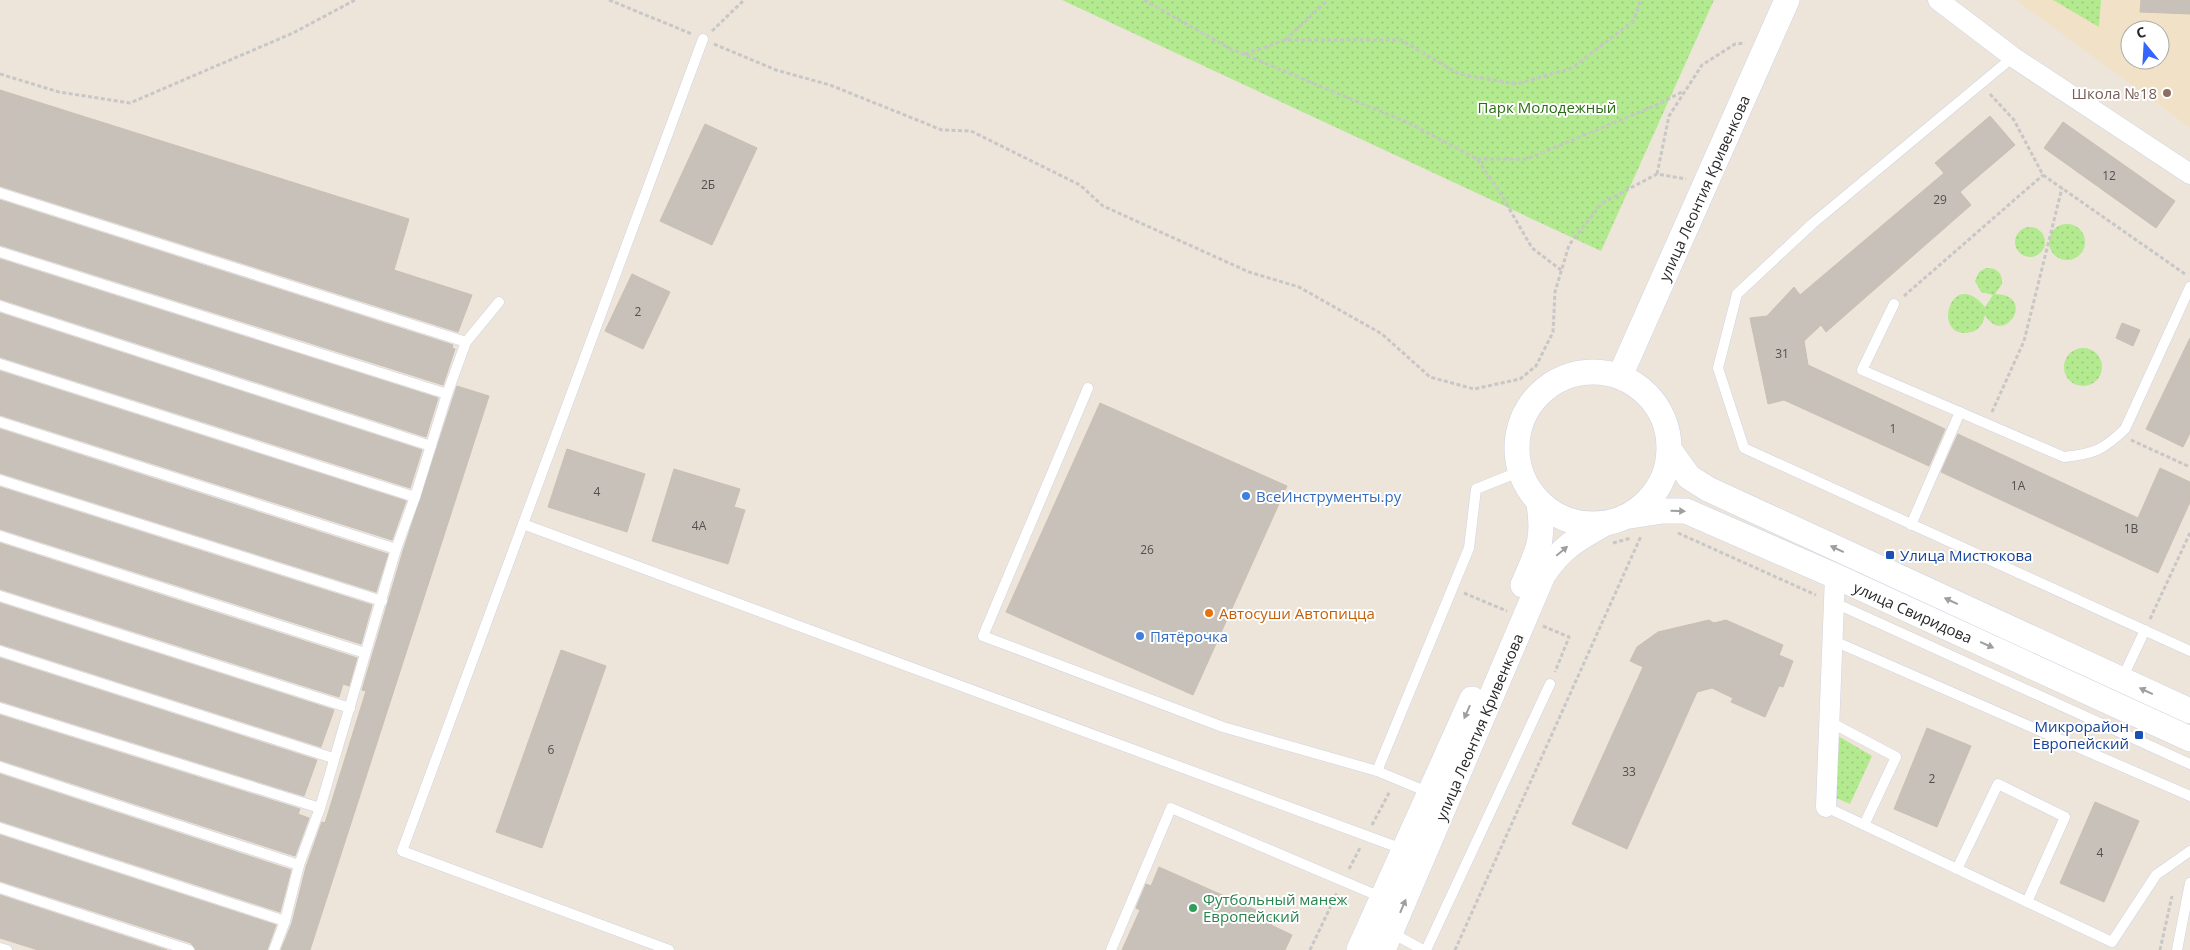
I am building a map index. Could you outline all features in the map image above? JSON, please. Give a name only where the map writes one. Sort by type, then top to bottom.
[{"type":"street","name":"улица Леонтия Кривенкова","points":[[1620,376],[1788,0]]},
{"type":"street","points":[[1938,0],[2013,57],[2190,174]]},
{"type":"street","points":[[1607,534],[1557,518],[1540,504],[1524,483],[1516,451],[1520,424],[1535,398],[1564,378],[1595,372],[1620,376],[1638,386],[1654,402],[1668,430],[1671,452],[1654,491],[1635,526]]},
{"type":"street","name":"улица Свиридова","points":[[1671,452],[1689,477],[1708,489],[2190,712]]},
{"type":"street","name":"улица Леонтия Кривенкова","points":[[1359,950],[1406,850],[1541,543],[1543,527],[1540,504]]},
{"type":"street","name":"улица Свиридова","points":[[1607,534],[1635,526],[1663,511],[1686,512],[1835,576],[2190,739]]},
{"type":"street","name":"улица Леонтия Кривенкова","points":[[1387,942],[1543,576],[1557,554],[1577,539],[1607,534]]},
{"type":"street","points":[[1826,807],[1834,641],[1835,576]]},
{"type":"lane","points":[[669,950],[402,851],[703,39]]},
{"type":"lane","points":[[2013,57],[1812,224],[1737,294],[1718,368],[1744,448],[2190,651]]},
{"type":"lane","points":[[0,193],[466,342]]},
{"type":"lane","points":[[0,252],[447,394]]},
{"type":"lane","points":[[1894,304],[1862,370],[2064,457],[2089,455],[2110,444],[2125,429],[2190,287]]},
{"type":"lane","points":[[274,950],[285,921],[299,865],[320,808],[333,758],[382,602],[396,549],[416,497],[447,394],[466,342],[499,302]]},
{"type":"lane","points":[[0,306],[431,446]]},
{"type":"lane","points":[[0,364],[416,497]]},
{"type":"lane","points":[[1088,388],[984,636],[1223,727],[1377,771],[1431,794]]},
{"type":"lane","points":[[1911,525],[1960,412]]},
{"type":"lane","points":[[0,422],[396,549]]},
{"type":"lane","points":[[1377,771],[1469,548],[1476,489],[1521,471]]},
{"type":"lane","points":[[0,480],[382,602]]},
{"type":"lane","points":[[523,524],[1406,850]]},
{"type":"lane","points":[[0,536],[365,653]]},
{"type":"lane","points":[[0,596],[350,708]]},
{"type":"lane","points":[[1834,603],[2190,764]]},
{"type":"lane","points":[[2122,680],[2145,630]]},
{"type":"lane","points":[[1834,641],[2190,796]]},
{"type":"lane","points":[[0,651],[333,758]]},
{"type":"lane","points":[[1387,942],[1424,950],[1550,684]]},
{"type":"lane","points":[[0,708],[320,808]]},
{"type":"lane","points":[[1830,722],[1896,757],[1864,825]]},
{"type":"lane","points":[[0,768],[299,865]]},
{"type":"lane","points":[[1957,869],[1998,784],[2065,817],[2027,902]]},
{"type":"lane","points":[[1826,807],[2112,942],[2156,875],[2190,851]]},
{"type":"lane","points":[[1110,950],[1171,808],[1384,898]]},
{"type":"lane","points":[[0,828],[285,921]]},
{"type":"lane","points":[[2177,950],[2190,883]]},
{"type":"lane","points":[[0,888],[189,950]]},
{"type":"lane","points":[[0,948],[7,950]]},
{"type":"path","points":[[0,74],[59,92],[130,103],[293,32],[355,0]]},
{"type":"path","points":[[608,0],[776,70],[830,85],[942,130],[970,131],[1080,186],[1103,206],[1249,272],[1299,287],[1382,334],[1430,377],[1474,389],[1520,379],[1536,366],[1553,332],[1555,292],[1569,245],[1602,203],[1657,174],[1682,178],[1705,187]]},
{"type":"path","points":[[703,39],[744,0]]},
{"type":"path","points":[[1144,0],[1244,55],[1411,124],[1477,159],[1527,159],[1654,106],[1684,91]]},
{"type":"path","points":[[1285,40],[1328,0]]},
{"type":"path","points":[[1244,55],[1285,40],[1401,40],[1459,74],[1517,84],[1572,68],[1633,21],[1641,0]]},
{"type":"path","points":[[1657,174],[1669,116],[1702,65],[1735,44],[1768,42]]},
{"type":"path","points":[[1981,84],[2014,120],[2043,175],[2190,278]]},
{"type":"path","points":[[1477,159],[1532,248],[1562,270]]},
{"type":"path","points":[[1894,304],[2043,175]]},
{"type":"path","points":[[1987,424],[2024,341],[2062,188]]},
{"type":"path","points":[[2119,435],[2190,467]]},
{"type":"path","points":[[1455,950],[1497,861],[1635,526]]},
{"type":"path","points":[[1607,534],[1635,526],[1650,534]]},
{"type":"path","points":[[1669,529],[1834,603]]},
{"type":"path","points":[[2145,630],[2190,533]]},
{"type":"path","points":[[1452,588],[1510,613]]},
{"type":"path","points":[[1545,618],[1542,626],[1569,637],[1550,684]]},
{"type":"path","points":[[1310,950],[1343,881],[1396,779]]},
{"type":"path","points":[[2160,950],[2172,895]]},
{"type":"shaded area","name":"Школа №18","points":[[2016,0],[2190,0],[2189,127]]},
{"type":"green space","name":"Парк Молодежный","points":[[1062,0],[1714,0],[1601,251]]},
{"type":"green space","points":[[2053,0],[2101,0],[2099,27]]},
{"type":"green space","points":[[2067,224],[2074,225],[2080,229],[2084,235],[2084,249],[2080,255],[2074,259],[2067,260],[2060,259],[2054,255],[2050,249],[2049,242],[2050,235],[2054,229],[2060,225]]},
{"type":"green space","points":[[2030,227],[2036,228],[2044,236],[2044,248],[2036,256],[2030,257],[2024,256],[2016,248],[2015,242],[2016,236],[2024,228]]},
{"type":"green space","points":[[1986,268],[1996,270],[2000,274],[2002,284],[1995,294],[2008,297],[2014,302],[2016,310],[2013,317],[2008,323],[2001,326],[1993,324],[1985,315],[1977,330],[1958,332],[1951,326],[1948,317],[1950,307],[1954,299],[1962,294],[1973,296],[1985,307],[1993,295],[1981,292],[1975,281],[1979,272]]},
{"type":"green space","points":[[2083,348],[2096,354],[2102,367],[2096,380],[2083,386],[2070,380],[2064,367],[2070,354]]},
{"type":"green space","points":[[1838,736],[1872,756],[1850,804],[1836,798]]},
{"type":"building","points":[[2141,0],[2190,0],[2190,14],[2140,12]]},
{"type":"building","points":[[0,90],[409,219],[394,270],[472,295],[458,332],[0,186]]},
{"type":"building","points":[[1990,116],[2015,145],[1960,192],[1971,205],[1826,332],[1821,325],[1804,341],[1808,365],[1945,429],[1929,466],[1784,400],[1768,404],[1750,318],[1767,316],[1794,287],[1800,295],[1944,173],[1935,163]]},
{"type":"building","points":[[2063,122],[2175,201],[2156,228],[2044,148]]},
{"type":"building","points":[[705,124],[757,148],[712,245],[660,221]]},
{"type":"building","points":[[0,200],[453,345],[452,348],[455,349],[443,385],[0,245]]},
{"type":"building","points":[[0,259],[438,398],[426,437],[0,299]]},
{"type":"building","points":[[632,274],[670,292],[643,349],[605,331]]},
{"type":"building","points":[[0,313],[422,450],[410,488],[0,357]]},
{"type":"building","points":[[2122,323],[2140,330],[2133,346],[2116,338]]},
{"type":"building","points":[[2190,338],[2190,433],[2183,447],[2146,429]]},
{"type":"building","points":[[0,371],[406,501],[392,540],[0,415]]},
{"type":"building","points":[[457,386],[489,396],[310,950],[281,950],[292,923],[306,867],[322,822],[325,823],[366,691],[362,690],[403,551]]},
{"type":"building","points":[[1100,403],[1287,486],[1193,695],[1006,612]]},
{"type":"building","points":[[0,429],[388,554],[376,592],[0,473]]},
{"type":"building","points":[[1958,434],[2138,518],[2160,468],[2190,482],[2190,502],[2158,573],[1941,472]]},
{"type":"building","points":[[567,449],[645,474],[627,532],[548,507]]},
{"type":"building","points":[[674,469],[740,489],[734,507],[745,510],[728,564],[652,541]]},
{"type":"building","points":[[0,487],[372,605],[361,644],[0,529]]},
{"type":"building","points":[[0,543],[357,658],[349,686],[343,684],[339,697],[0,589]]},
{"type":"building","points":[[0,603],[334,710],[321,747],[0,644]]},
{"type":"building","points":[[1709,620],[1714,623],[1726,620],[1783,645],[1779,655],[1793,661],[1783,687],[1779,686],[1765,717],[1731,702],[1733,698],[1712,688],[1697,692],[1627,849],[1572,824],[1643,667],[1630,661],[1637,647],[1658,632]]},
{"type":"building","points":[[561,650],[606,666],[542,848],[496,832]]},
{"type":"building","points":[[0,658],[317,760],[304,796],[0,701]]},
{"type":"building","points":[[0,715],[300,809],[298,814],[309,818],[295,856],[0,760]]},
{"type":"building","points":[[1927,728],[1971,746],[1937,827],[1894,809]]},
{"type":"building","points":[[0,774],[291,870],[280,912],[0,821]]},
{"type":"building","points":[[2095,802],[2139,821],[2104,902],[2060,883]]},
{"type":"building","points":[[0,835],[276,925],[267,950],[196,950],[191,943],[0,881]]},
{"type":"building","name":"Футбольный манеж Европейский","points":[[1159,867],[1274,918],[1271,925],[1292,935],[1285,950],[1122,950],[1140,910],[1136,908],[1146,884],[1151,886]]},
{"type":"building","points":[[0,895],[167,950],[38,950],[0,938]]},
{"type":"place","name":"Школа №18","points":[[2167,93]]},
{"type":"place","name":"ВсеИнструменты.ру","points":[[1246,496]]},
{"type":"place","name":"Улица Мистюкова","points":[[1890,555]]},
{"type":"place","name":"Автосуши Автопицца","points":[[1209,613]]},
{"type":"place","name":"Пятёрочка","points":[[1140,636]]},
{"type":"place","name":"Микрорайон Европейский","points":[[2139,735]]},
{"type":"place","name":"Футбольный манеж Европейский","points":[[1193,908]]}]
